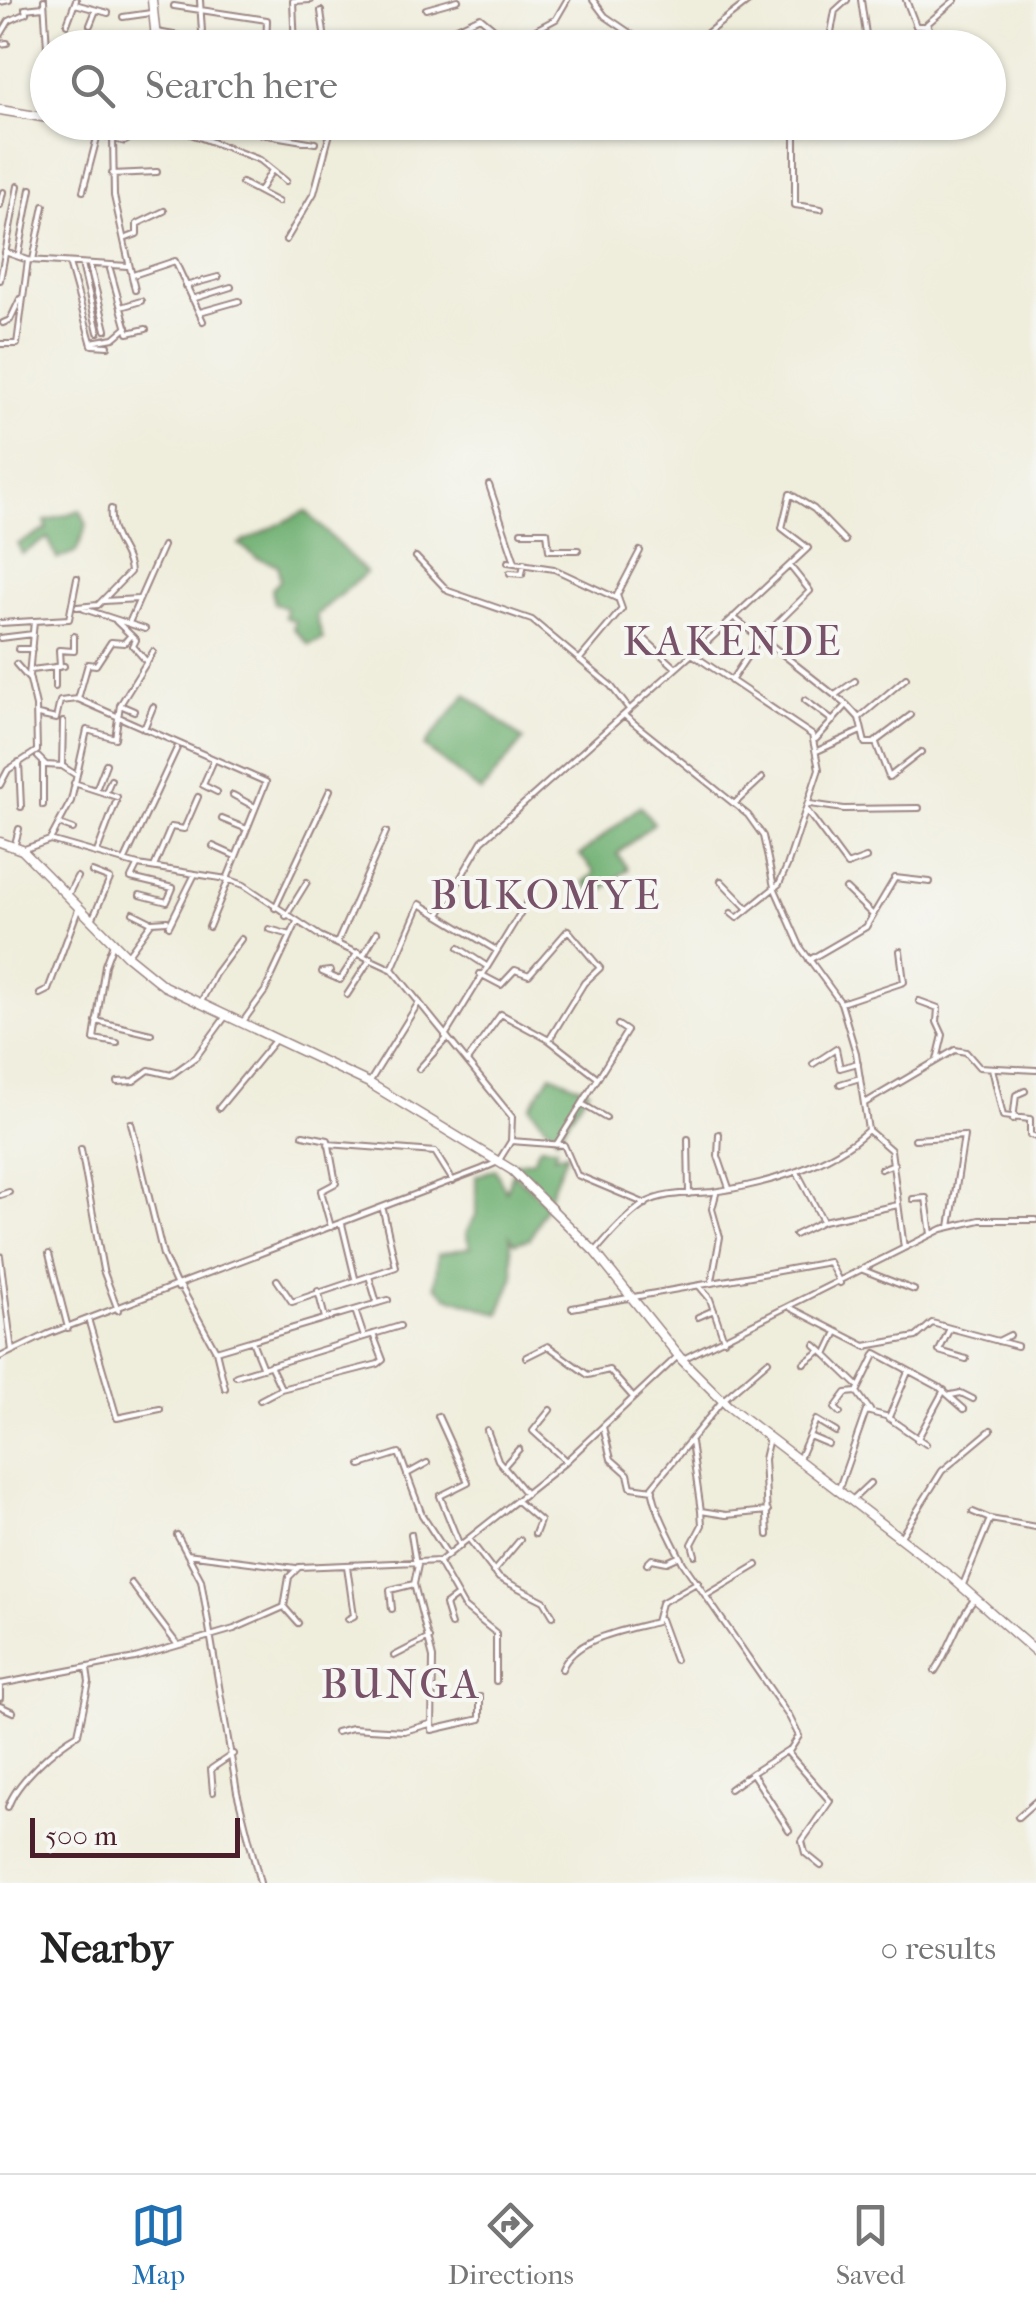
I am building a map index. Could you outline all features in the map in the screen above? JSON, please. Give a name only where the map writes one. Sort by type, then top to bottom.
[{"type":"street","points":[[0,2],[10,0]]},
{"type":"street","points":[[152,0],[152,30]]},
{"type":"street","points":[[200,0],[201,30]]},
{"type":"street","points":[[294,30],[293,1],[310,0]]},
{"type":"street","points":[[426,9],[458,0]]},
{"type":"street","points":[[539,30],[556,19],[567,0]]},
{"type":"street","points":[[593,0],[605,16],[626,30]]},
{"type":"street","points":[[711,30],[750,0]]},
{"type":"street","points":[[832,30],[835,11],[847,0]]},
{"type":"street","points":[[861,0],[866,30]]},
{"type":"street","points":[[906,0],[916,26],[927,26],[955,0]]},
{"type":"street","points":[[67,24],[75,2],[108,13]]},
{"type":"street","points":[[0,36],[9,21],[26,13],[25,9],[44,3],[46,30]]},
{"type":"street","points":[[174,6],[267,20],[267,30]]},
{"type":"street","points":[[90,25],[96,10]]},
{"type":"street","points":[[321,11],[324,30]]},
{"type":"street","points":[[123,17],[151,13]]},
{"type":"street","points":[[452,30],[480,17],[494,30]]},
{"type":"street","points":[[927,26],[929,30]]},
{"type":"street","points":[[0,44],[7,42]]},
{"type":"street","points":[[0,110],[30,115]]},
{"type":"street","points":[[83,191],[96,140]]},
{"type":"street","points":[[112,140],[112,174],[135,290]]},
{"type":"street","points":[[206,140],[260,160],[286,181]]},
{"type":"street","points":[[297,140],[315,143]]},
{"type":"street","points":[[286,240],[314,193],[327,140]]},
{"type":"street","points":[[795,140],[795,205],[821,209]]},
{"type":"street","points":[[259,192],[272,170]]},
{"type":"street","points":[[112,174],[157,172]]},
{"type":"street","points":[[242,183],[278,202]]},
{"type":"street","points":[[0,280],[18,186]]},
{"type":"street","points":[[19,254],[31,189]]},
{"type":"street","points":[[0,205],[2,192]]},
{"type":"street","points":[[0,344],[16,344],[20,299],[44,206]]},
{"type":"street","points":[[124,240],[137,234],[137,224],[164,211]]},
{"type":"street","points":[[4,254],[19,254],[30,260],[130,266]]},
{"type":"street","points":[[133,275],[175,261],[204,321]]},
{"type":"street","points":[[69,263],[91,342],[94,348],[108,346]]},
{"type":"street","points":[[82,264],[98,332]]},
{"type":"street","points":[[89,264],[106,330]]},
{"type":"street","points":[[110,266],[128,333],[146,329]]},
{"type":"street","points":[[185,286],[218,276]]},
{"type":"street","points":[[192,299],[231,287]]},
{"type":"street","points":[[4,323],[10,320],[20,299]]},
{"type":"street","points":[[121,307],[141,300]]},
{"type":"street","points":[[199,313],[239,301]]},
{"type":"street","points":[[91,342],[114,338],[126,327]]},
{"type":"street","points":[[488,485],[515,562]]},
{"type":"street","points":[[439,915],[482,841],[808,548],[782,528],[790,494],[814,509],[845,541]]},
{"type":"street","points":[[104,601],[130,572],[114,539],[111,509]]},
{"type":"street","points":[[522,532],[547,532],[549,550],[578,550]]},
{"type":"street","points":[[129,623],[163,546]]},
{"type":"street","points":[[579,660],[622,609],[618,593],[640,551]]},
{"type":"street","points":[[416,557],[440,585],[468,601],[532,620],[629,709]]},
{"type":"street","points":[[508,562],[554,570],[621,600]]},
{"type":"street","points":[[510,573],[522,574],[524,563]]},
{"type":"street","points":[[731,682],[761,638],[810,591],[790,566]]},
{"type":"street","points":[[0,622],[69,620],[78,578]]},
{"type":"street","points":[[74,607],[139,598]]},
{"type":"street","points":[[74,607],[145,629]]},
{"type":"street","points":[[114,618],[136,640],[133,646],[146,661]]},
{"type":"street","points":[[733,618],[835,695],[859,718],[865,743],[875,742],[911,715]]},
{"type":"street","points":[[34,620],[30,680],[36,714],[36,756],[43,764],[42,805]]},
{"type":"street","points":[[636,631],[676,668]]},
{"type":"street","points":[[0,638],[34,634]]},
{"type":"street","points":[[78,699],[88,664],[96,665],[111,642],[124,643],[131,635]]},
{"type":"street","points":[[55,687],[60,650],[74,651],[74,636]]},
{"type":"street","points":[[18,649],[32,649]]},
{"type":"street","points":[[50,840],[74,783],[88,730],[115,738],[120,705],[153,652]]},
{"type":"street","points":[[694,654],[816,739],[818,750],[819,769],[787,866],[774,887],[737,918],[732,913]]},
{"type":"street","points":[[16,664],[30,680]]},
{"type":"street","points":[[31,670],[60,667]]},
{"type":"street","points":[[859,718],[906,678]]},
{"type":"street","points":[[835,695],[855,682]]},
{"type":"street","points":[[36,714],[56,719],[60,700],[78,699],[266,782],[209,927]]},
{"type":"street","points":[[805,700],[833,722]]},
{"type":"street","points":[[120,705],[134,711]]},
{"type":"street","points":[[816,739],[846,706]]},
{"type":"street","points":[[144,729],[153,707]]},
{"type":"street","points":[[625,716],[734,804],[763,836],[774,887],[809,960],[841,1003],[858,1063],[868,1130],[891,1150],[904,1248]]},
{"type":"street","points":[[62,766],[63,722]]},
{"type":"street","points":[[818,750],[861,730]]},
{"type":"street","points":[[875,742],[890,778],[920,752]]},
{"type":"street","points":[[124,862],[178,746]]},
{"type":"street","points":[[0,785],[19,762],[36,756]]},
{"type":"street","points":[[214,760],[203,784],[217,792]]},
{"type":"street","points":[[19,762],[21,806]]},
{"type":"street","points":[[43,764],[62,766],[76,775]]},
{"type":"street","points":[[96,790],[106,764]]},
{"type":"street","points":[[0,768],[5,776]]},
{"type":"street","points":[[734,804],[762,778]]},
{"type":"street","points":[[105,794],[112,780]]},
{"type":"street","points":[[74,783],[117,800],[96,852]]},
{"type":"street","points":[[275,908],[330,790]]},
{"type":"street","points":[[233,795],[256,808]]},
{"type":"street","points":[[154,867],[170,827],[184,828],[198,797]]},
{"type":"street","points":[[808,807],[919,808]]},
{"type":"street","points":[[808,807],[847,866],[866,858]]},
{"type":"street","points":[[222,819],[246,829]]},
{"type":"street","points":[[58,824],[73,829]]},
{"type":"street","points":[[18,829],[18,848]]},
{"type":"street","points":[[337,943],[386,832]]},
{"type":"street","points":[[0,1357],[453,1181],[498,1162],[512,1141],[512,1118],[392,970],[286,916],[244,885],[227,879],[124,862],[50,840],[18,848]]},
{"type":"street","points":[[0,842],[18,848],[126,956],[164,986],[369,1083],[534,1188],[594,1252],[681,1358],[723,1400],[976,1597],[1035,1649]]},
{"type":"street","points":[[213,846],[235,856]]},
{"type":"street","points":[[138,865],[131,878],[174,888],[167,902],[140,892],[138,880]]},
{"type":"street","points":[[92,872],[110,879],[92,920]]},
{"type":"street","points":[[133,913],[168,924],[196,874]]},
{"type":"street","points":[[68,896],[77,878]]},
{"type":"street","points":[[809,960],[866,927],[895,878],[930,882]]},
{"type":"street","points":[[721,881],[748,908]]},
{"type":"street","points":[[286,916],[308,882]]},
{"type":"street","points":[[846,889],[873,915]]},
{"type":"street","points":[[418,1068],[446,1037],[480,974],[529,899]]},
{"type":"street","points":[[392,970],[420,904],[496,950]]},
{"type":"street","points":[[40,994],[48,990],[79,907]]},
{"type":"street","points":[[126,956],[152,922]]},
{"type":"street","points":[[242,1024],[265,992],[297,922]]},
{"type":"street","points":[[269,929],[291,936]]},
{"type":"street","points":[[330,971],[322,972],[340,980],[377,932]]},
{"type":"street","points":[[480,974],[501,986],[515,970],[529,975],[564,934],[571,932],[600,968],[584,983],[549,1040]]},
{"type":"street","points":[[200,1004],[215,974],[241,939]]},
{"type":"street","points":[[114,942],[106,958],[94,1039],[117,1043]]},
{"type":"street","points":[[460,948],[486,966]]},
{"type":"street","points":[[841,1003],[904,982],[900,951]]},
{"type":"street","points":[[347,995],[371,958]]},
{"type":"street","points":[[919,1001],[938,1008],[937,1022],[943,1034],[937,1060]]},
{"type":"street","points":[[369,1083],[418,1002]]},
{"type":"street","points":[[466,1062],[501,1014],[549,1040],[598,1078]]},
{"type":"street","points":[[118,1082],[134,1082],[149,1070],[170,1075],[196,1057],[226,1016]]},
{"type":"street","points":[[96,1021],[151,1034]]},
{"type":"street","points":[[556,1145],[628,1031],[618,1026]]},
{"type":"street","points":[[219,1108],[276,1039]]},
{"type":"street","points":[[813,1064],[836,1049],[840,1068],[858,1063]]},
{"type":"street","points":[[864,1103],[937,1060],[962,1050],[976,1066],[1036,1070]]},
{"type":"street","points":[[992,1068],[1003,1116],[1030,1119],[1030,1135],[1036,1137]]},
{"type":"street","points":[[840,1084],[860,1078]]},
{"type":"street","points":[[1013,1120],[1016,1095],[1026,1091]]},
{"type":"street","points":[[582,1104],[606,1118]]},
{"type":"street","points":[[131,1123],[163,1255],[216,1351],[225,1388]]},
{"type":"street","points":[[594,1252],[646,1204],[796,1170],[843,1148],[868,1130]]},
{"type":"street","points":[[719,1134],[718,1156],[729,1188]]},
{"type":"street","points":[[303,1136],[326,1139],[328,1144],[336,1183],[321,1193],[332,1227]]},
{"type":"street","points":[[915,1140],[964,1136],[950,1227]]},
{"type":"street","points":[[688,1140],[689,1194]]},
{"type":"street","points":[[512,1141],[568,1148],[581,1178],[646,1204]]},
{"type":"street","points":[[328,1144],[436,1152],[453,1181]]},
{"type":"street","points":[[81,1149],[102,1270],[118,1310]]},
{"type":"street","points":[[881,1169],[894,1164]]},
{"type":"street","points":[[796,1170],[823,1221]]},
{"type":"street","points":[[712,1282],[720,1237],[712,1209],[716,1191]]},
{"type":"street","points":[[0,1195],[9,1192]]},
{"type":"street","points":[[913,1199],[926,1198],[932,1234]]},
{"type":"street","points":[[794,1235],[823,1221],[898,1205]]},
{"type":"street","points":[[277,1280],[288,1302],[396,1266],[382,1210]]},
{"type":"street","points":[[187,1554],[296,1568],[438,1562],[566,1461],[632,1396],[681,1358],[791,1308],[950,1227],[980,1220],[1036,1220]]},
{"type":"street","points":[[342,1224],[355,1278]]},
{"type":"street","points":[[49,1254],[68,1328]]},
{"type":"street","points":[[0,1256],[12,1351]]},
{"type":"street","points":[[572,1308],[828,1262],[840,1283]]},
{"type":"street","points":[[863,1270],[914,1290]]},
{"type":"street","points":[[369,1276],[376,1304]]},
{"type":"street","points":[[700,1287],[714,1310],[724,1340]]},
{"type":"street","points":[[318,1291],[325,1318]]},
{"type":"street","points":[[216,1351],[388,1300]]},
{"type":"street","points":[[791,1308],[944,1390],[964,1409]]},
{"type":"street","points":[[355,1310],[364,1336]]},
{"type":"street","points":[[698,1317],[714,1310]]},
{"type":"street","points":[[89,1322],[118,1418],[160,1408]]},
{"type":"street","points":[[865,1346],[916,1337],[932,1322],[1017,1346]]},
{"type":"street","points":[[236,1376],[400,1326]]},
{"type":"street","points":[[950,1328],[939,1351],[966,1360]]},
{"type":"street","points":[[260,1400],[282,1390],[378,1364],[383,1360],[373,1334]]},
{"type":"street","points":[[826,1356],[836,1334]]},
{"type":"street","points":[[998,1341],[1010,1336]]},
{"type":"street","points":[[252,1341],[262,1366]]},
{"type":"street","points":[[815,1345],[858,1389],[867,1409],[926,1444]]},
{"type":"street","points":[[526,1356],[548,1346],[588,1374],[609,1370],[632,1396]]},
{"type":"street","points":[[804,1363],[819,1352]]},
{"type":"street","points":[[840,1413],[835,1408],[846,1393],[858,1389],[876,1353]]},
{"type":"street","points":[[730,1789],[788,1750],[800,1736],[679,1556],[673,1534],[654,1507],[653,1490],[723,1400],[768,1361]]},
{"type":"street","points":[[270,1365],[282,1390]]},
{"type":"street","points":[[887,1418],[901,1395],[908,1372]]},
{"type":"street","points":[[917,1440],[944,1390]]},
{"type":"street","points":[[951,1395],[961,1393],[972,1399]]},
{"type":"street","points":[[838,1491],[867,1409]]},
{"type":"street","points":[[550,1410],[533,1431],[566,1461]]},
{"type":"street","points":[[438,1416],[468,1482],[440,1496],[460,1546]]},
{"type":"street","points":[[798,1460],[816,1420],[836,1432]]},
{"type":"street","points":[[604,1427],[611,1459],[628,1474],[631,1488],[653,1490]]},
{"type":"street","points":[[487,1430],[504,1466],[526,1494]]},
{"type":"street","points":[[900,1538],[942,1471],[991,1430]]},
{"type":"street","points":[[810,1436],[828,1444]]},
{"type":"street","points":[[768,1535],[764,1460],[769,1438]]},
{"type":"street","points":[[691,1442],[702,1526],[692,1544],[695,1556]]},
{"type":"street","points":[[504,1466],[519,1449]]},
{"type":"street","points":[[360,1465],[396,1452],[422,1515],[448,1556]]},
{"type":"street","points":[[407,1474],[427,1463]]},
{"type":"street","points":[[851,1501],[870,1483]]},
{"type":"street","points":[[517,1501],[540,1521],[535,1534]]},
{"type":"street","points":[[700,1511],[726,1515],[768,1511]]},
{"type":"street","points":[[973,1512],[990,1520],[1036,1527]]},
{"type":"street","points":[[962,1586],[990,1520]]},
{"type":"street","points":[[411,1534],[417,1564],[414,1584],[433,1658],[430,1724],[435,1732],[480,1719],[480,1697]]},
{"type":"street","points":[[176,1535],[201,1580],[214,1635],[237,1792],[260,1883]]},
{"type":"street","points":[[469,1539],[493,1572],[544,1601],[554,1616]]},
{"type":"street","points":[[493,1572],[520,1540]]},
{"type":"street","points":[[646,1564],[652,1559],[666,1562],[679,1556]]},
{"type":"street","points":[[438,1562],[457,1596],[496,1633],[496,1681]]},
{"type":"street","points":[[707,1594],[757,1565]]},
{"type":"street","points":[[347,1566],[354,1616],[348,1619]]},
{"type":"street","points":[[296,1568],[289,1576],[284,1606],[298,1623]]},
{"type":"street","points":[[675,1660],[660,1619],[661,1603],[698,1582]]},
{"type":"street","points":[[132,1583],[177,1644]]},
{"type":"street","points":[[392,1609],[391,1589],[414,1584]]},
{"type":"street","points":[[451,1625],[445,1605],[457,1596]]},
{"type":"street","points":[[935,1671],[954,1643],[957,1622],[976,1597]]},
{"type":"street","points":[[0,1698],[0,1686],[87,1670],[214,1635],[284,1606]]},
{"type":"street","points":[[562,1669],[570,1656],[612,1633],[660,1619]]},
{"type":"street","points":[[394,1656],[429,1638]]},
{"type":"street","points":[[8,1807],[23,1780],[52,1757],[64,1741],[78,1734],[89,1682],[87,1670]]},
{"type":"street","points":[[0,1706],[13,1712]]},
{"type":"street","points":[[336,1732],[352,1728],[404,1731],[430,1724]]},
{"type":"street","points":[[788,1750],[830,1801],[802,1841],[805,1853],[821,1866]]},
{"type":"street","points":[[213,1792],[211,1769],[233,1754]]},
{"type":"street","points":[[752,1773],[789,1830]]},
{"type":"street","points":[[1018,1817],[1036,1801]]},
{"type":"green space","points":[[80,510],[87,525],[76,552],[57,559],[48,538],[22,554],[18,544],[47,529],[45,521]]},
{"type":"green space","points":[[306,511],[366,573],[316,615],[323,639],[309,645],[293,628],[295,622],[285,617],[286,608],[274,603],[272,589],[280,581],[278,565],[257,558],[239,544]]},
{"type":"green space","points":[[466,694],[523,740],[481,792],[424,746]]},
{"type":"green space","points":[[640,806],[654,823],[617,854],[628,869],[595,896],[584,882],[595,873],[580,855]]},
{"type":"green space","points":[[551,1074],[588,1090],[557,1138],[530,1107]]},
{"type":"green space","points":[[540,1146],[557,1147],[554,1156],[567,1153],[548,1199],[508,1165],[533,1160]]},
{"type":"green space","points":[[495,1169],[506,1191],[512,1173],[547,1204],[530,1239],[515,1243],[510,1236],[514,1276],[499,1314],[446,1296],[435,1286],[438,1254],[470,1247],[466,1233],[476,1215],[476,1176]]},
{"type":"district","name":"KAKENDE","points":[[733,641]]},
{"type":"district","name":"BUKOMYE","points":[[546,895]]},
{"type":"district","name":"BUNGA","points":[[401,1684]]}]
